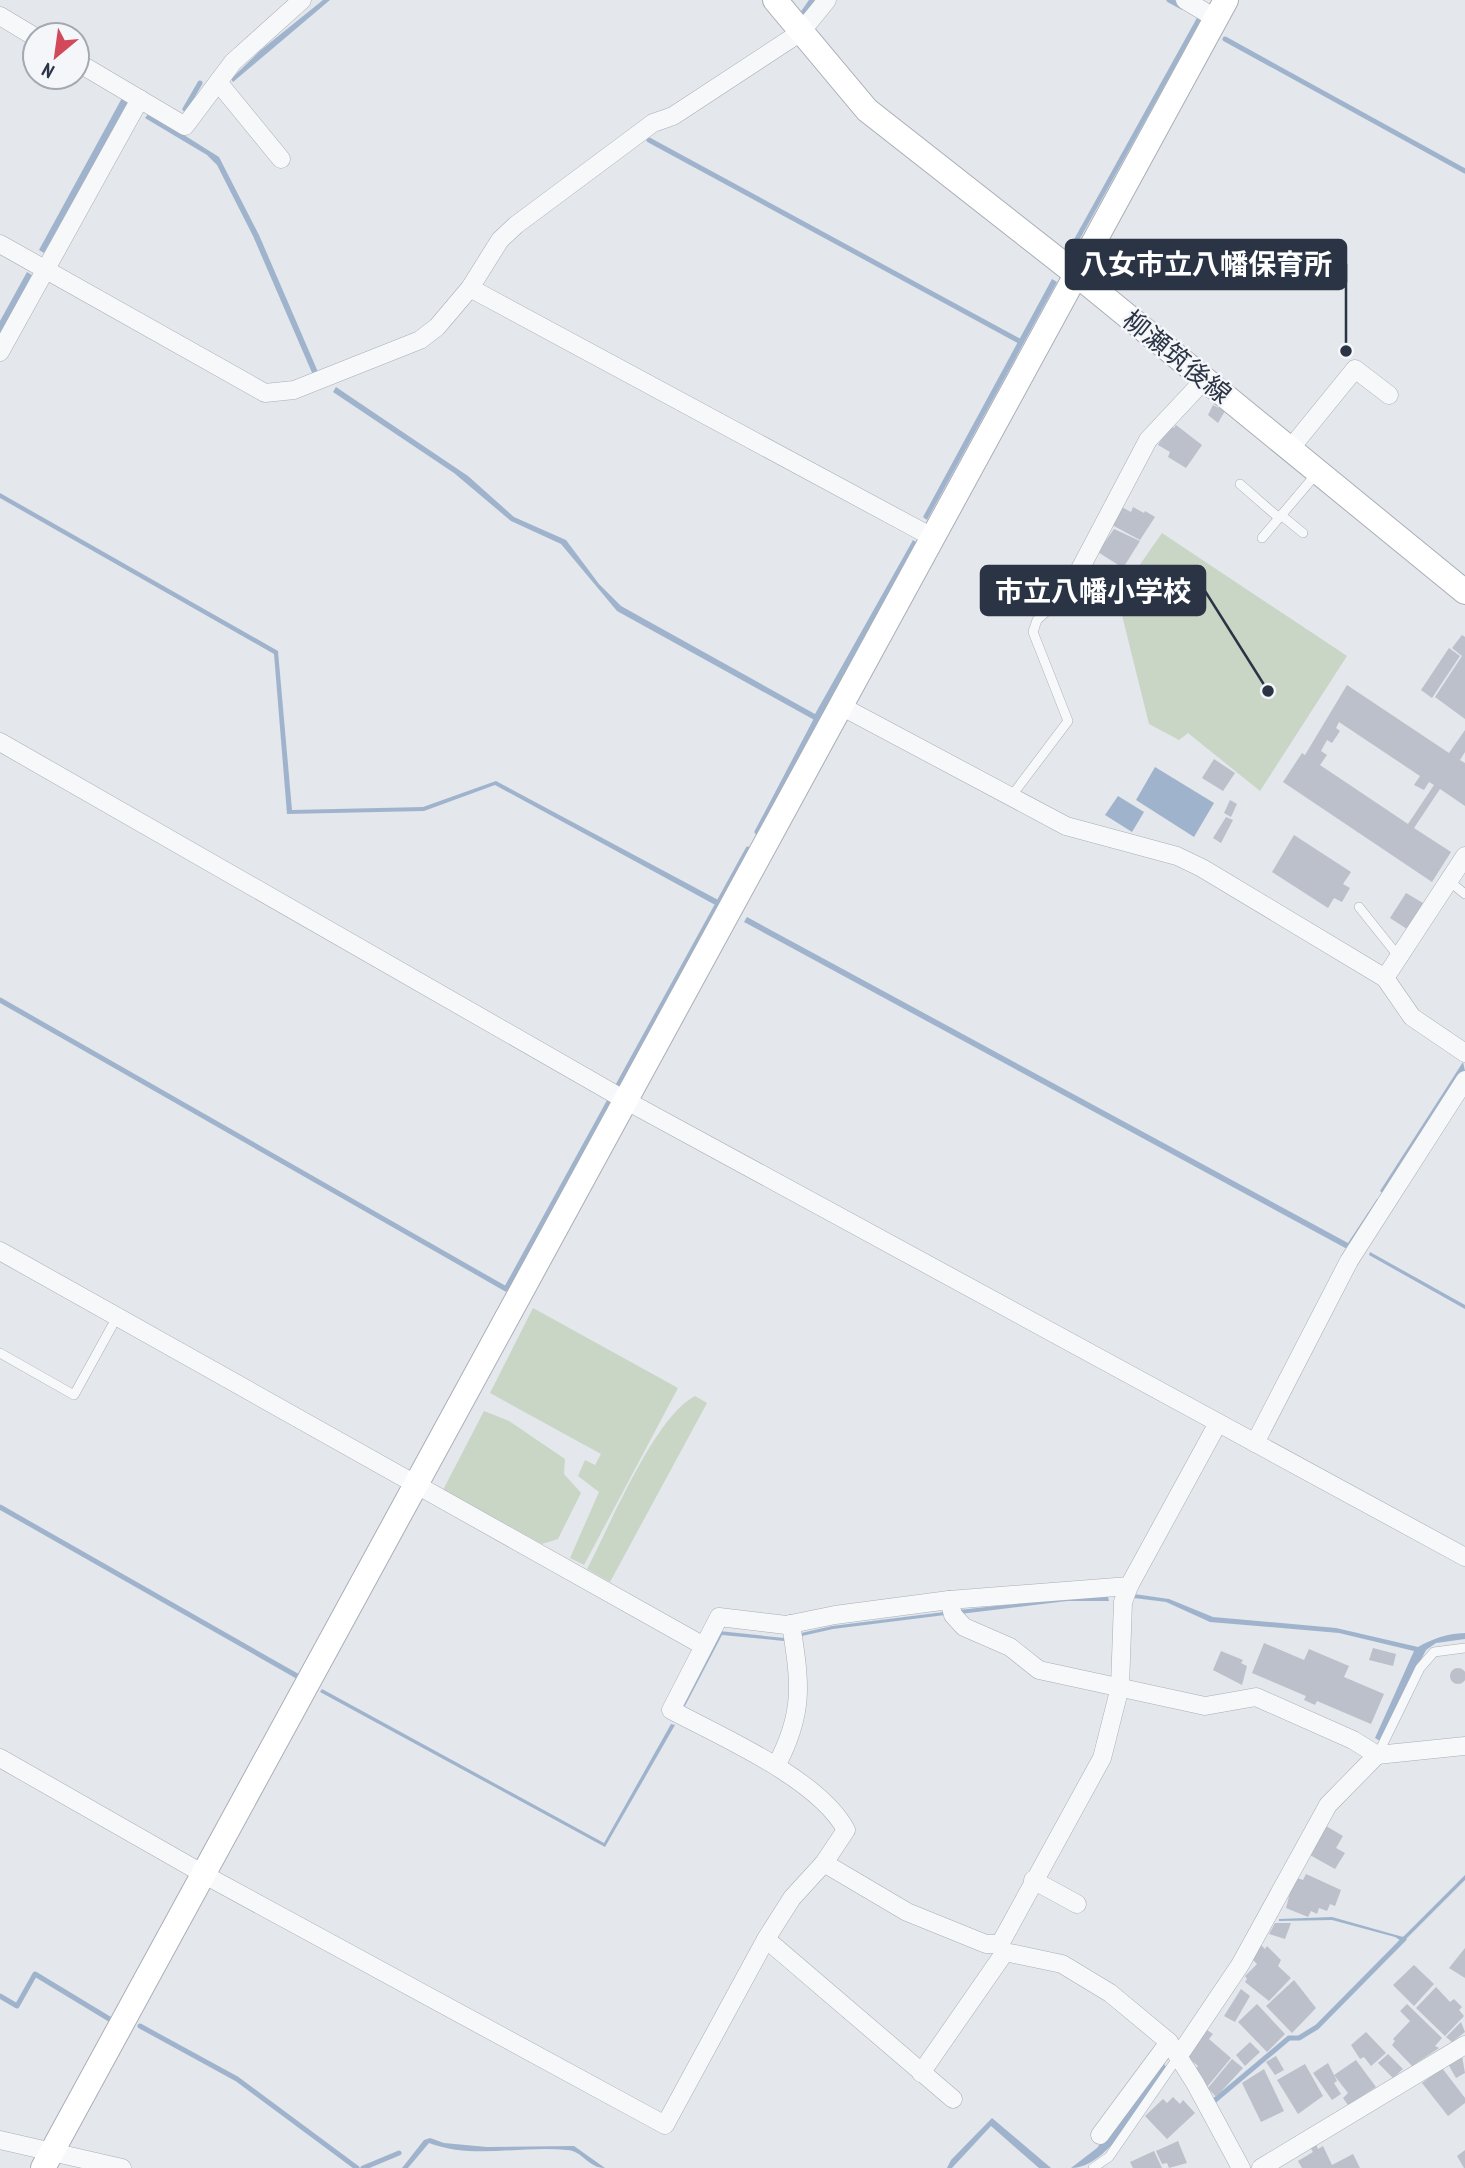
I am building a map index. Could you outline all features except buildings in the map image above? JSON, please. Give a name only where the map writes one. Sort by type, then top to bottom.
[{"type":"street","points":[[91,70],[186,126],[233,62],[302,0]]},
{"type":"street","name":"柳瀬筑後線","points":[[775,0],[867,110],[1076,274],[1461,593]]},
{"type":"street","points":[[0,244],[265,393],[294,390],[420,340],[437,327],[470,288],[500,240],[516,225],[653,123],[673,116],[801,32],[827,0]]},
{"type":"street","points":[[47,2160],[417,1487],[839,705],[1220,9],[1185,0]]},
{"type":"street","points":[[0,16],[21,29]]},
{"type":"street","points":[[218,82],[281,159]]},
{"type":"street","points":[[0,352],[140,99]]},
{"type":"street","points":[[470,288],[932,537]]},
{"type":"street","points":[[1290,449],[1355,369],[1389,395]]},
{"type":"street","points":[[1079,570],[1148,440],[1205,379]]},
{"type":"street","points":[[839,705],[1066,826],[1177,856],[1202,868],[1385,978],[1412,1017],[1465,1053]]},
{"type":"street","points":[[0,742],[625,1100],[1465,1557]]},
{"type":"street","points":[[1385,978],[1465,856]]},
{"type":"street","points":[[1255,1443],[1349,1261],[1465,1080]]},
{"type":"street","points":[[0,1251],[702,1645]]},
{"type":"street","points":[[921,2073],[1002,1948],[1033,1880],[1102,1758],[1120,1687],[1123,1602],[1129,1586],[1219,1423]]},
{"type":"street","points":[[0,1758],[205,1875],[665,2125],[766,1939],[792,1898],[824,1863],[846,1830],[838,1815],[776,1766],[671,1710],[702,1645],[719,1617],[791,1624],[949,1600],[1129,1586]]},
{"type":"street","points":[[949,1600],[953,1615],[964,1628],[1010,1647],[1039,1670],[1084,1682],[1205,1706],[1256,1697],[1353,1740],[1377,1755],[1465,1746]]},
{"type":"street","points":[[776,1766],[795,1725],[800,1684],[791,1624]]},
{"type":"street","points":[[1100,2135],[1173,2050],[1240,1965],[1328,1805],[1377,1755]]},
{"type":"street","points":[[824,1863],[907,1912],[986,1944],[1062,1964],[1110,1993],[1173,2050],[1241,2168]]},
{"type":"street","points":[[1033,1880],[1077,1904]]},
{"type":"street","points":[[766,1939],[953,2099]]},
{"type":"street","points":[[1261,2168],[1465,2045]]},
{"type":"street","points":[[0,2140],[47,2160],[122,2168]]},
{"type":"lane","points":[[1262,538],[1318,472]]},
{"type":"lane","points":[[1240,484],[1303,533]]},
{"type":"lane","points":[[1010,798],[1068,721],[1033,632],[1037,620],[1067,593],[1079,570]]},
{"type":"lane","points":[[1449,881],[1465,894]]},
{"type":"lane","points":[[1359,907],[1399,957]]},
{"type":"lane","points":[[0,1353],[74,1395],[117,1317]]},
{"type":"lane","points":[[1377,1755],[1420,1668],[1434,1652],[1465,1648]]},
{"type":"lane","points":[[1093,2168],[1109,2157],[1173,2050]]},
{"type":"lane","points":[[1109,2157],[1114,2168]]},
{"type":"green space","points":[[1162,533],[1347,656],[1260,791],[1188,733],[1179,740],[1149,724],[1120,607],[1132,576]]},
{"type":"green space","points":[[533,1308],[678,1388],[584,1565],[570,1558],[599,1492],[578,1476],[585,1460],[595,1465],[601,1454],[490,1393]]},
{"type":"green space","points":[[695,1396],[707,1403],[610,1582],[587,1569],[649,1449],[664,1426]]},
{"type":"green space","points":[[484,1411],[509,1421],[565,1459],[564,1474],[581,1493],[558,1539],[542,1544],[443,1490]]},
{"type":"water","points":[[323,0],[330,0],[233,82],[231,79],[261,50]]},
{"type":"water","points":[[1198,16],[1202,18],[1071,255],[1067,252]]},
{"type":"water","points":[[122,98],[129,103],[44,253],[39,250]]},
{"type":"water","points":[[149,113],[219,157],[259,235],[318,372],[313,375],[253,236],[217,165],[207,155],[145,118]]},
{"type":"water","points":[[27,272],[32,275],[0,334],[0,321]]},
{"type":"water","points":[[1052,279],[1057,282],[927,520],[923,517]]},
{"type":"water","points":[[336,387],[468,476],[514,517],[566,540],[599,584],[621,606],[815,714],[913,540],[916,542],[818,722],[617,611],[561,544],[511,521],[454,473],[333,392]]},
{"type":"water","points":[[0,493],[278,651],[292,810],[423,807],[496,781],[722,902],[719,907],[495,785],[424,811],[287,814],[274,654],[0,498]]},
{"type":"water","points":[[1155,767],[1214,803],[1194,837],[1136,800]]},
{"type":"water","points":[[1118,796],[1144,812],[1132,832],[1105,815]]},
{"type":"water","points":[[747,917],[1348,1243],[1377,1199],[1380,1202],[1349,1250],[744,922]]},
{"type":"water","points":[[1463,1062],[1465,1071],[1385,1195],[1380,1191]]},
{"type":"water","points":[[1370,1252],[1465,1305],[1465,1309],[1369,1255]]},
{"type":"water","points":[[1134,1594],[1169,1599],[1213,1617],[1336,1628],[1418,1647],[1452,1634],[1465,1633],[1465,1639],[1436,1643],[1426,1650],[1380,1741],[1375,1738],[1414,1651],[1339,1633],[1210,1622],[1166,1602],[1134,1598]]},
{"type":"water","points":[[1108,1597],[1109,1601],[1067,1601],[960,1614],[959,1610],[1067,1598]]},
{"type":"water","points":[[944,1612],[945,1615],[833,1629],[802,1636],[801,1633],[832,1626]]},
{"type":"water","points":[[719,1631],[784,1638],[784,1641],[722,1635],[685,1706],[681,1704]]},
{"type":"water","points":[[322,1689],[604,1843],[671,1724],[675,1725],[605,1847],[320,1692]]},
{"type":"water","points":[[1465,1875],[1465,1880],[1403,1942],[1395,1937],[1332,1920],[1279,1921],[1332,1917],[1403,1937]]},
{"type":"water","points":[[1163,2062],[1166,2067],[1113,2144],[1085,2165],[1071,2168],[1097,2148]]},
{"type":"water","points":[[992,2118],[1051,2168],[1039,2168],[991,2126],[952,2168],[947,2168],[951,2160]]},
{"type":"water","points":[[430,2138],[444,2143],[487,2147],[574,2146],[605,2168],[567,2150],[463,2151],[429,2143],[408,2168],[402,2168],[424,2140]]},
{"type":"waterway","points":[[803,13],[812,0]]},
{"type":"waterway","points":[[1169,0],[1182,7]]},
{"type":"waterway","points":[[1225,39],[1465,171]]},
{"type":"waterway","points":[[185,109],[200,83]]},
{"type":"waterway","points":[[649,140],[1021,342]]},
{"type":"waterway","points":[[757,832],[817,718]]},
{"type":"waterway","points":[[0,1000],[506,1289],[748,849]]},
{"type":"waterway","points":[[0,1507],[297,1676]]},
{"type":"waterway","points":[[1214,2101],[1289,2038],[1299,2038],[1317,2027],[1404,1939]]},
{"type":"waterway","points":[[0,1996],[17,2006],[35,1974],[111,2020]]},
{"type":"waterway","points":[[140,2026],[237,2079],[357,2168]]},
{"type":"waterway","points":[[363,2168],[399,2153]]},
{"type":"place","name":"八女市立八幡保育所","points":[[1346,351]]},
{"type":"place","name":"市立八幡小学校","points":[[1268,691]]}]
